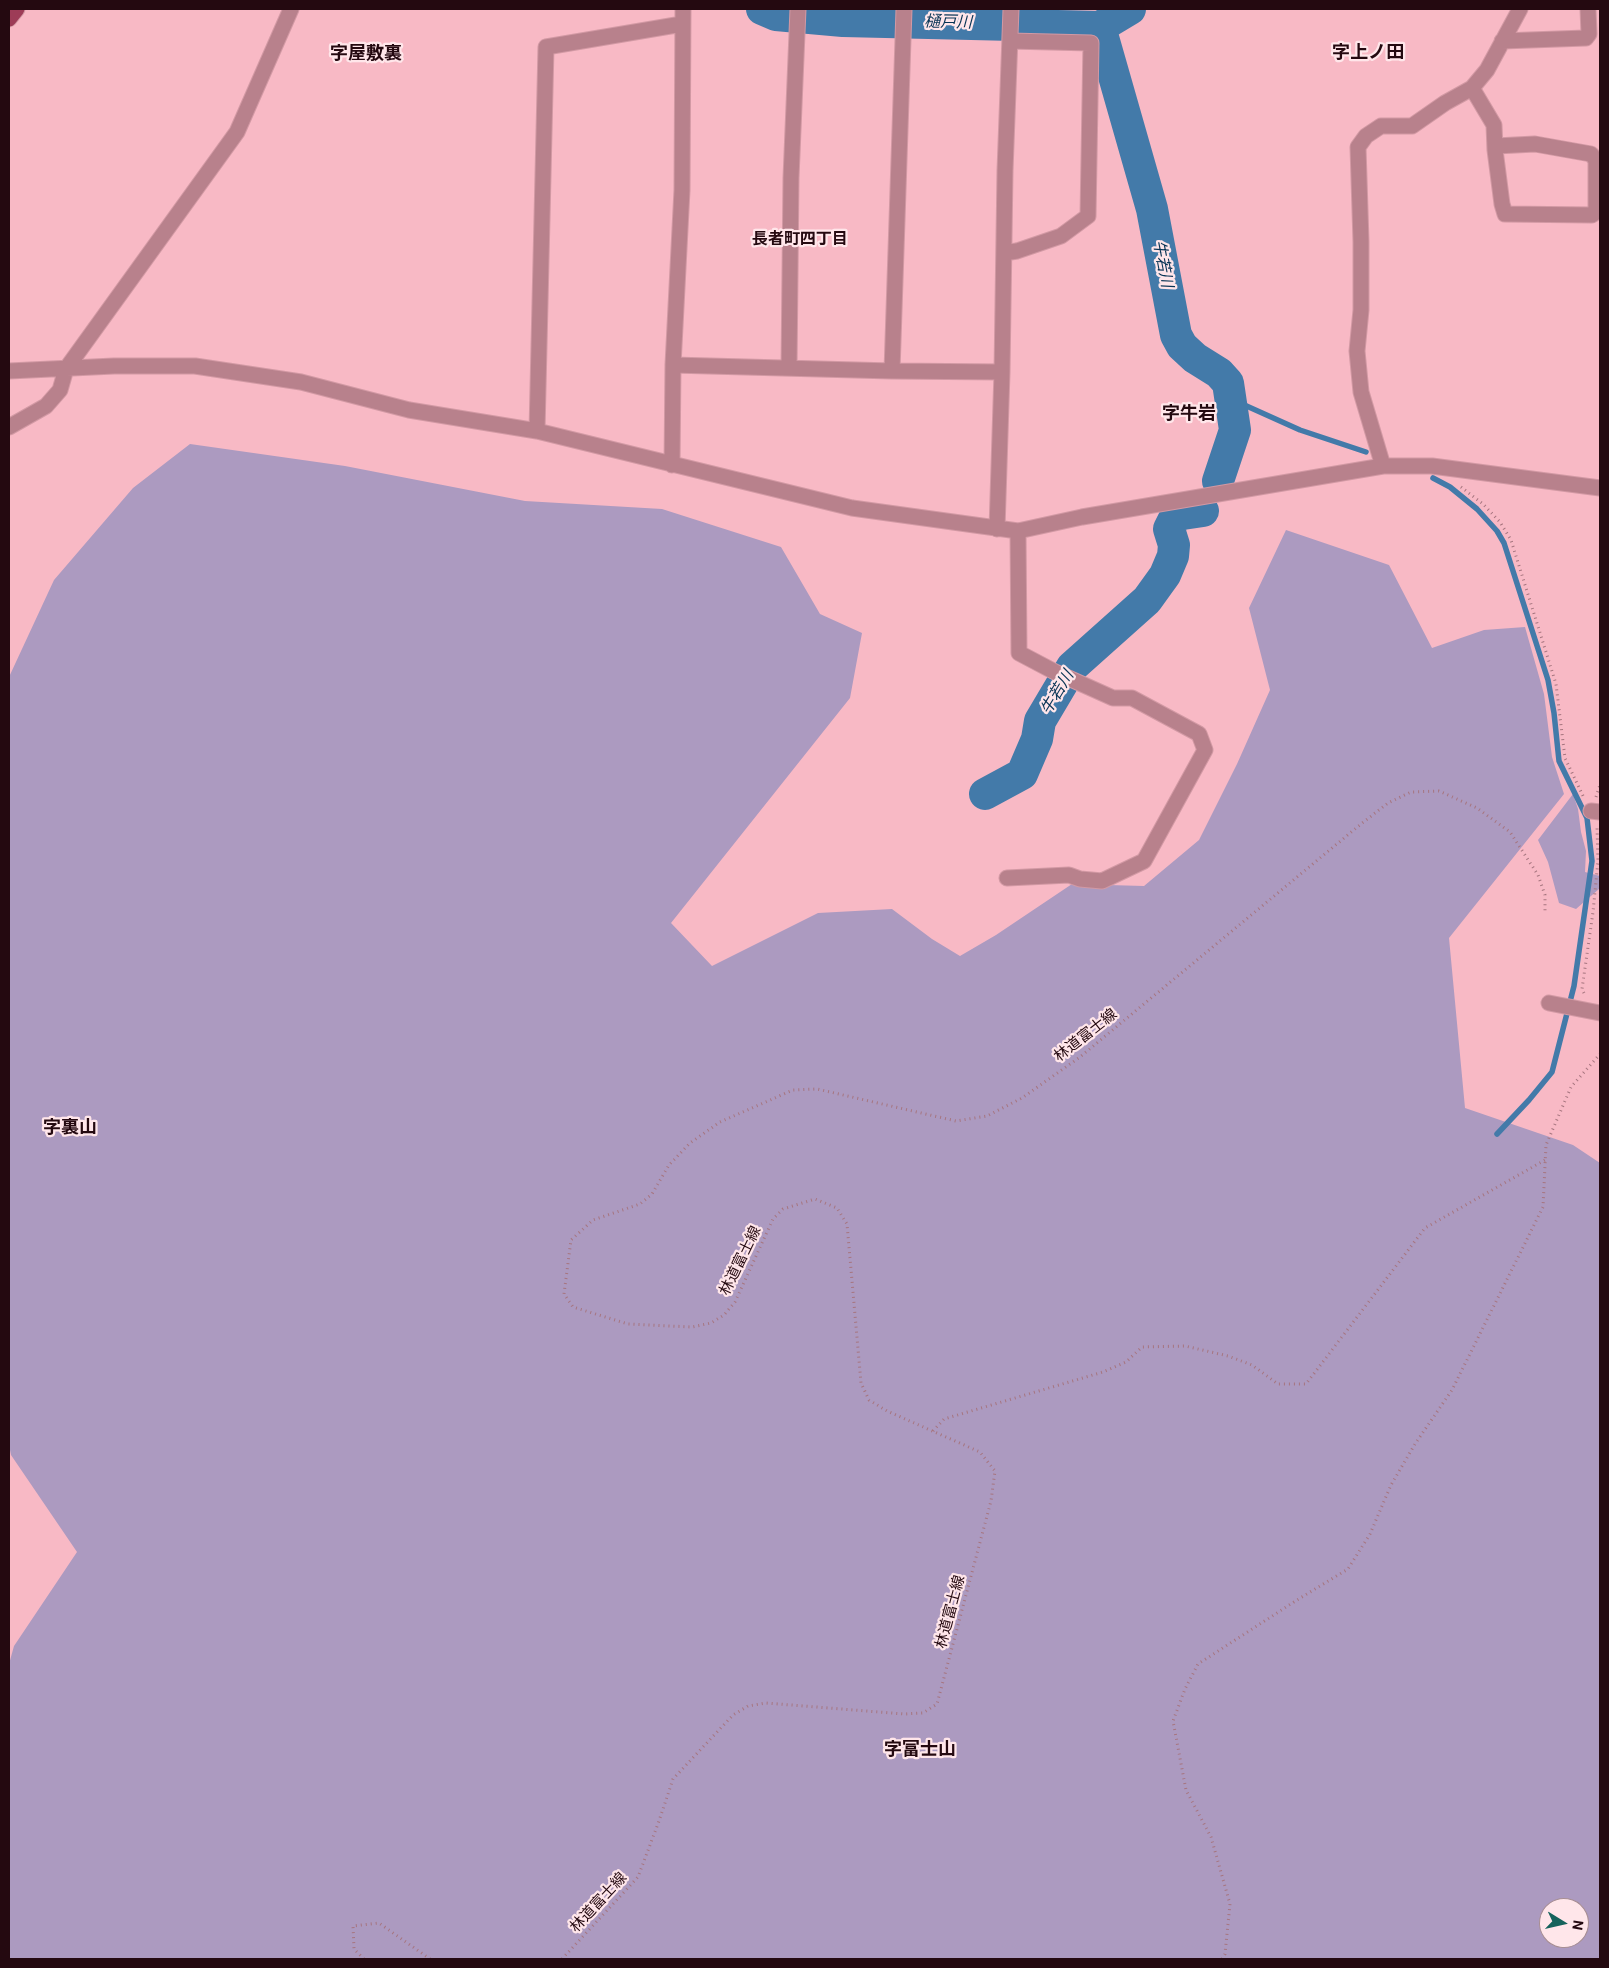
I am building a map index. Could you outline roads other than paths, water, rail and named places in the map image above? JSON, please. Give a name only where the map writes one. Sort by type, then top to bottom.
[{"type":"main road","points":[[9,19],[17,9]]},
{"type":"street","points":[[9,427],[46,406],[60,390],[66,369],[237,132],[291,9]]},
{"type":"street","points":[[672,465],[672,365],[682,190],[683,9]]},
{"type":"street","points":[[789,368],[791,178],[798,9]]},
{"type":"street","points":[[892,371],[904,9]]},
{"type":"street","points":[[997,529],[1005,171],[1012,9]]},
{"type":"street","points":[[1383,466],[1361,392],[1357,351],[1361,310],[1358,147],[1366,136],[1381,126],[1412,126],[1445,103],[1472,88],[1487,70],[1520,9]]},
{"type":"street","points":[[1502,41],[1586,38],[1589,34],[1588,9]]},
{"type":"street","points":[[537,431],[546,48],[682,24]]},
{"type":"street","points":[[1004,253],[1017,251],[1061,236],[1088,216],[1091,43],[1010,39]]},
{"type":"street","points":[[1472,88],[1494,125],[1496,146],[1502,204],[1505,214],[1592,216],[1596,212],[1596,160],[1591,154],[1535,144],[1496,146]]},
{"type":"street","points":[[672,365],[1002,372]]},
{"type":"street","points":[[9,371],[114,366],[195,366],[302,382],[409,410],[537,431],[852,508],[1018,531],[1082,517],[1383,466],[1432,466],[1600,488]]},
{"type":"street","points":[[1007,878],[1069,875],[1080,879],[1102,881],[1144,861],[1204,750],[1199,734],[1132,698],[1113,698],[1055,672],[1019,653],[1018,531]]},
{"type":"street","points":[[1562,1006],[1600,1014]]},
{"type":"waterway","name":"樋戸川","points":[[762,9],[776,15],[843,21],[1100,27],[1130,9]]},
{"type":"waterway","name":"牛若川","points":[[1100,27],[1152,209],[1176,335],[1182,346],[1195,358],[1219,373],[1228,383],[1235,430],[1218,481]]},
{"type":"waterway","points":[[1231,399],[1300,430],[1366,452]]},
{"type":"waterway","points":[[1433,478],[1450,487],[1477,509],[1497,531],[1504,543],[1548,680],[1554,713],[1559,761],[1587,818],[1592,861],[1574,986],[1552,1072],[1497,1134]]},
{"type":"waterway","name":"牛若川","points":[[985,794],[1022,774],[1037,739],[1040,721],[1072,667],[1147,600],[1165,575],[1173,556],[1174,545],[1169,529],[1176,515],[1203,511]]},
{"type":"district","name":"字上ノ田","points":[[1368,53]]},
{"type":"district","name":"字屋敷裏","points":[[366,54]]},
{"type":"district","name":"長者町四丁目","points":[[800,240]]},
{"type":"district","name":"字牛岩","points":[[1189,414]]},
{"type":"district","name":"字裏山","points":[[70,1128]]},
{"type":"district","name":"字富士山","points":[[920,1750]]}]
